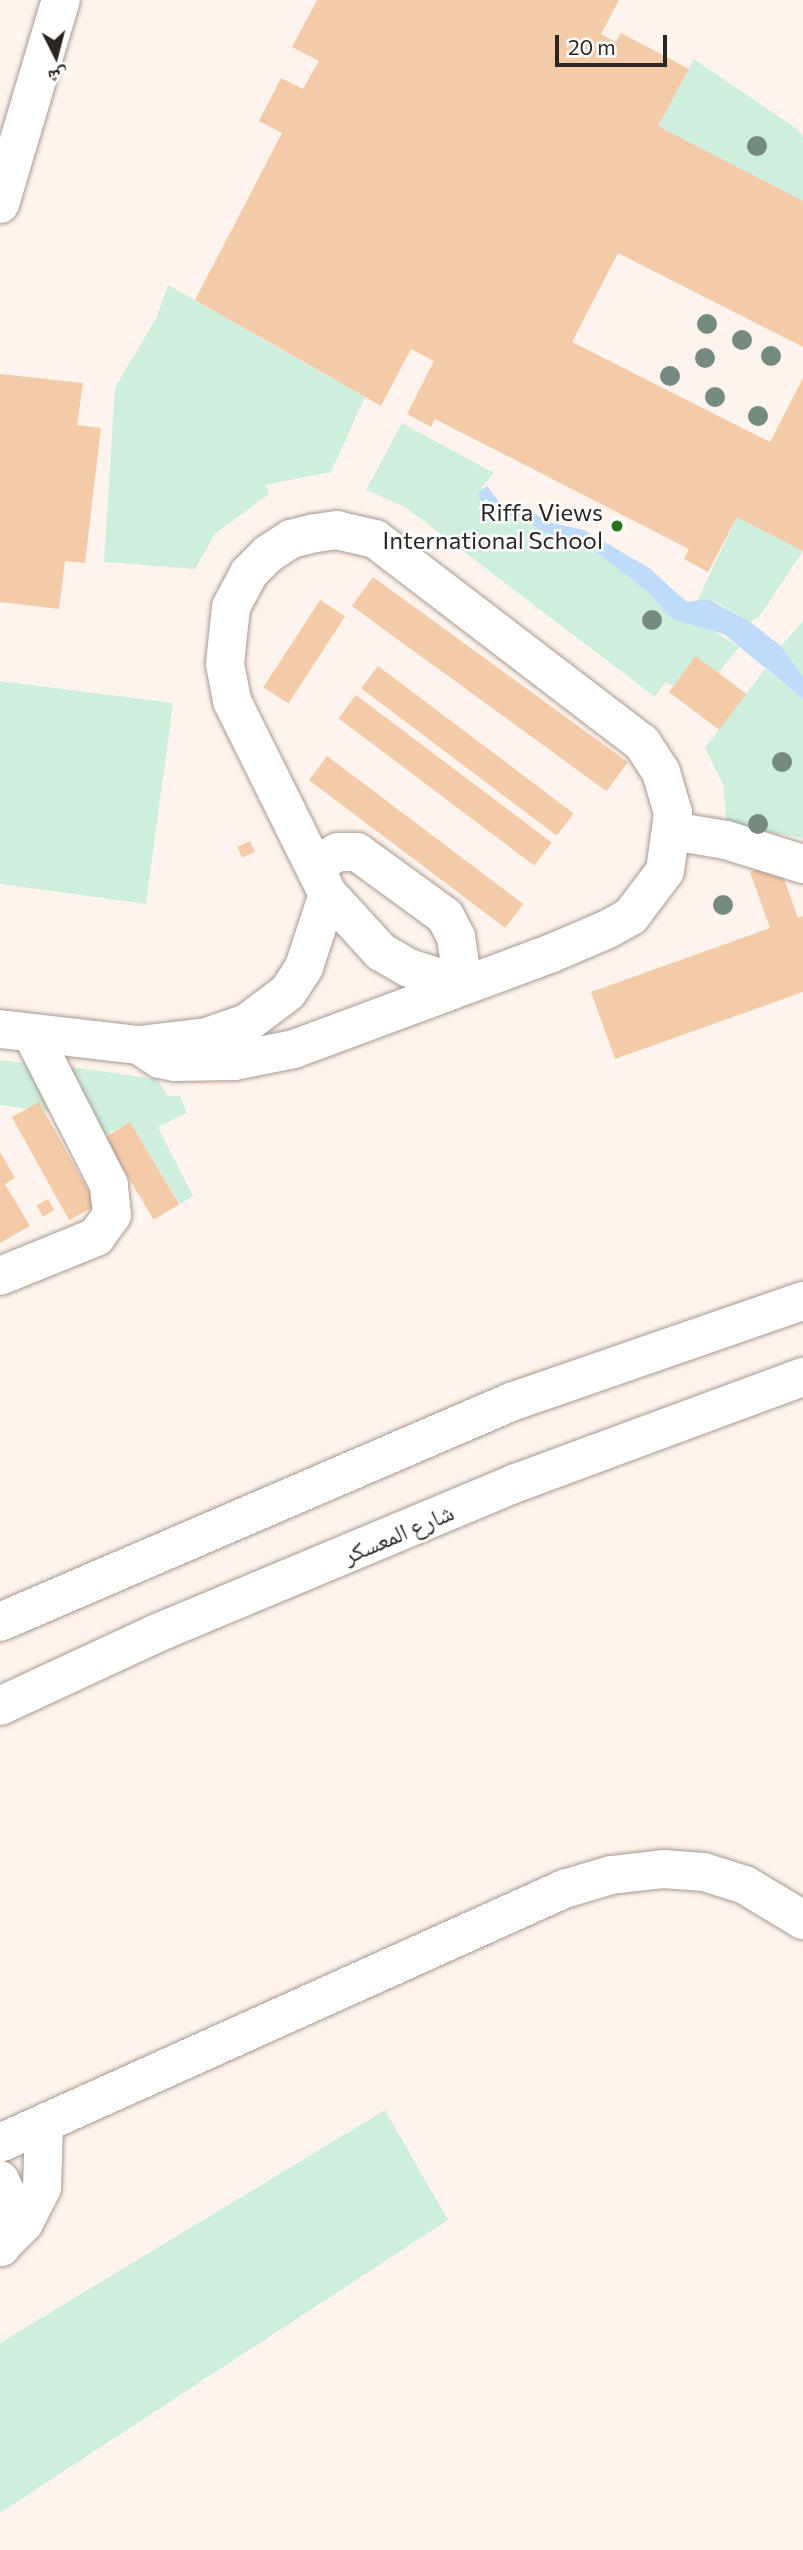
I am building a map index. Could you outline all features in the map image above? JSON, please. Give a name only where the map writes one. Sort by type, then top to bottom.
[{"type":"main road","points":[[0,204],[61,0]]},
{"type":"main road","points":[[138,1045],[160,1059],[176,1062],[264,1056],[463,985],[552,953],[631,916],[664,871],[672,831],[668,791],[642,743],[374,540],[337,530],[291,539],[249,573],[231,607],[225,640],[232,701],[321,879],[381,952],[409,968],[463,985]]},
{"type":"main road","points":[[672,831],[726,840],[803,864]]},
{"type":"main road","points":[[16,1032],[138,1045],[207,1037],[247,1023],[271,1008],[304,967],[321,879],[338,852],[357,852],[444,916],[456,937],[463,985]]},
{"type":"main road","points":[[0,1276],[96,1237],[113,1216],[109,1185],[16,1032]]},
{"type":"main road","points":[[0,1622],[511,1402],[803,1301]]},
{"type":"main road","name":"شارع المعسكر","points":[[0,1706],[155,1634],[516,1483],[803,1377]]},
{"type":"main road","points":[[0,2143],[564,1889],[611,1875],[663,1869],[704,1872],[745,1885],[803,1920]]},
{"type":"main road","points":[[0,2247],[24,2223],[43,2188],[44,2124]]},
{"type":"main road","points":[[0,2180],[9,2199],[0,2247]]},
{"type":"green space","points":[[694,59],[797,129],[803,137],[803,201],[658,126]]},
{"type":"green space","points":[[168,285],[365,397],[331,472],[265,485],[269,494],[215,534],[195,569],[104,562],[115,387],[156,319]]},
{"type":"green space","points":[[402,423],[494,473],[482,487],[496,517],[524,518],[543,532],[586,544],[648,592],[672,619],[709,628],[739,647],[718,673],[673,686],[665,682],[655,697],[405,507],[366,490]]},
{"type":"green space","points":[[737,517],[803,551],[759,617],[750,622],[716,602],[697,601]]},
{"type":"green space","points":[[803,621],[803,676],[781,646]]},
{"type":"green space","points":[[765,669],[803,699],[803,838],[727,825],[723,784],[705,748]]},
{"type":"green space","points":[[0,681],[173,703],[146,904],[0,884]]},
{"type":"green space","points":[[0,1060],[25,1063],[53,1112],[0,1105]]},
{"type":"green space","points":[[64,1066],[157,1079],[168,1096],[180,1096],[187,1113],[158,1127],[193,1196],[180,1204],[130,1122],[104,1136]]},
{"type":"green space","points":[[385,2110],[448,2220],[0,2513],[0,2343]]},
{"type":"water","points":[[487,486],[501,504],[523,506],[548,522],[584,530],[649,568],[687,602],[708,599],[750,622],[781,646],[803,676],[803,699],[724,634],[672,619],[648,592],[586,544],[543,532],[523,518],[486,513],[478,494]]},
{"type":"building","points":[[317,0],[619,0],[601,34],[616,42],[621,33],[689,69],[658,126],[803,201],[803,347],[618,253],[572,342],[770,442],[803,378],[803,551],[737,517],[708,572],[684,559],[689,549],[435,419],[431,427],[407,414],[434,361],[411,349],[381,406],[195,300],[282,133],[259,121],[281,78],[303,89],[319,61],[292,47]]},
{"type":"building","points":[[0,374],[83,383],[77,425],[101,428],[85,563],[65,561],[59,609],[0,602]]},
{"type":"building","points":[[373,577],[628,762],[607,791],[352,606]]},
{"type":"building","points":[[320,600],[345,616],[289,704],[263,687]]},
{"type":"building","points":[[696,656],[746,694],[719,730],[669,692]]},
{"type":"building","points":[[378,666],[574,813],[557,836],[361,688]]},
{"type":"building","points":[[356,695],[552,842],[534,866],[339,718]]},
{"type":"building","points":[[327,756],[523,904],[505,928],[309,780]]},
{"type":"building","points":[[250,841],[255,852],[242,858],[237,847]]},
{"type":"building","points":[[778,862],[798,918],[803,916],[803,992],[615,1059],[591,992],[770,928],[750,872]]},
{"type":"building","points":[[39,1102],[96,1205],[69,1220],[12,1117]]},
{"type":"building","points":[[130,1122],[179,1204],[154,1220],[104,1137]]},
{"type":"building","points":[[0,1152],[15,1178],[5,1184],[30,1226],[0,1243]]},
{"type":"building","points":[[48,1199],[54,1210],[43,1217],[37,1205]]},
{"type":"place","name":"Riffa Views International School","points":[[617,526]]}]
